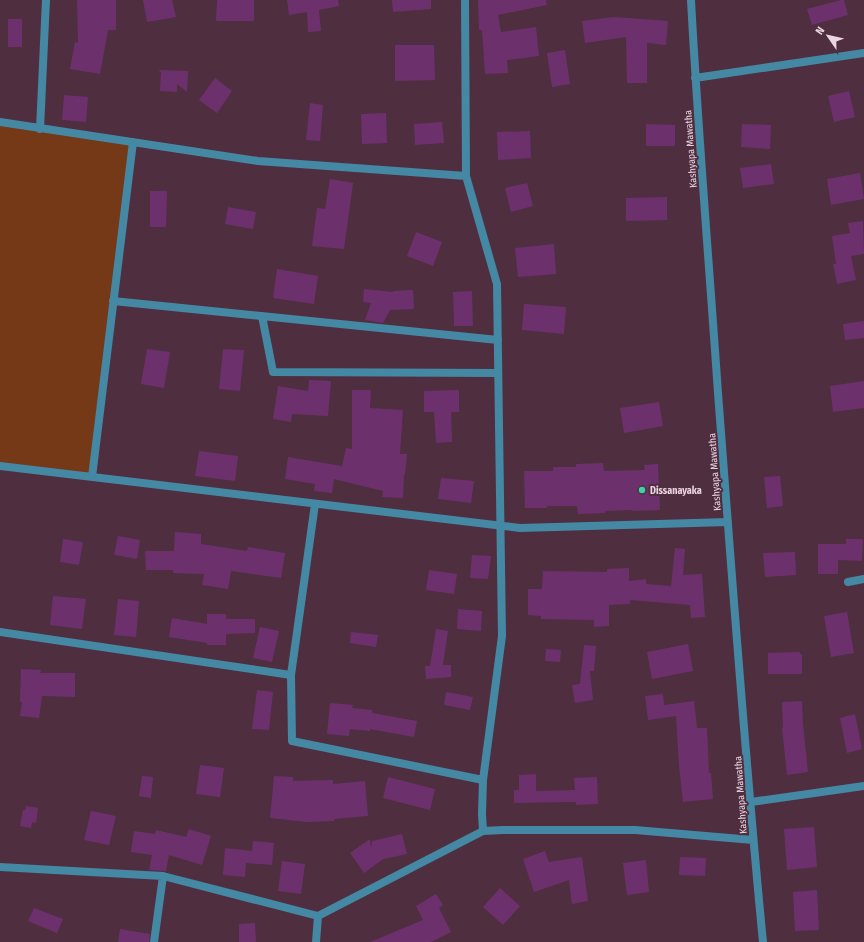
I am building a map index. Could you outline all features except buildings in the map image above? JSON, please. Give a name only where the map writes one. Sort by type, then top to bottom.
[{"type":"street","points":[[40,129],[46,0]]},
{"type":"street","points":[[465,0],[466,176],[497,284],[502,636],[483,780],[483,831]]},
{"type":"street","name":"Kashyapa Mawatha","points":[[691,0],[695,78],[728,522],[753,840],[763,942]]},
{"type":"street","points":[[695,78],[864,53]]},
{"type":"street","points":[[0,122],[258,160],[466,176]]},
{"type":"street","points":[[92,477],[133,142]]},
{"type":"street","points":[[113,301],[498,340]]},
{"type":"street","points":[[262,316],[273,372],[498,373]]},
{"type":"street","points":[[0,466],[520,528],[728,522]]},
{"type":"street","points":[[315,504],[291,675],[292,741],[483,780]]},
{"type":"street","points":[[848,582],[864,579]]},
{"type":"street","points":[[0,632],[291,675]]},
{"type":"street","points":[[751,802],[864,786]]},
{"type":"street","points":[[0,868],[163,876],[318,916],[483,831],[634,830],[753,840]]},
{"type":"street","points":[[154,942],[163,876]]},
{"type":"street","points":[[316,942],[318,916]]},
{"type":"shaded area","points":[[0,122],[133,142],[92,477],[0,467]]},
{"type":"place","name":"Dissanayaka","points":[[642,490]]}]
